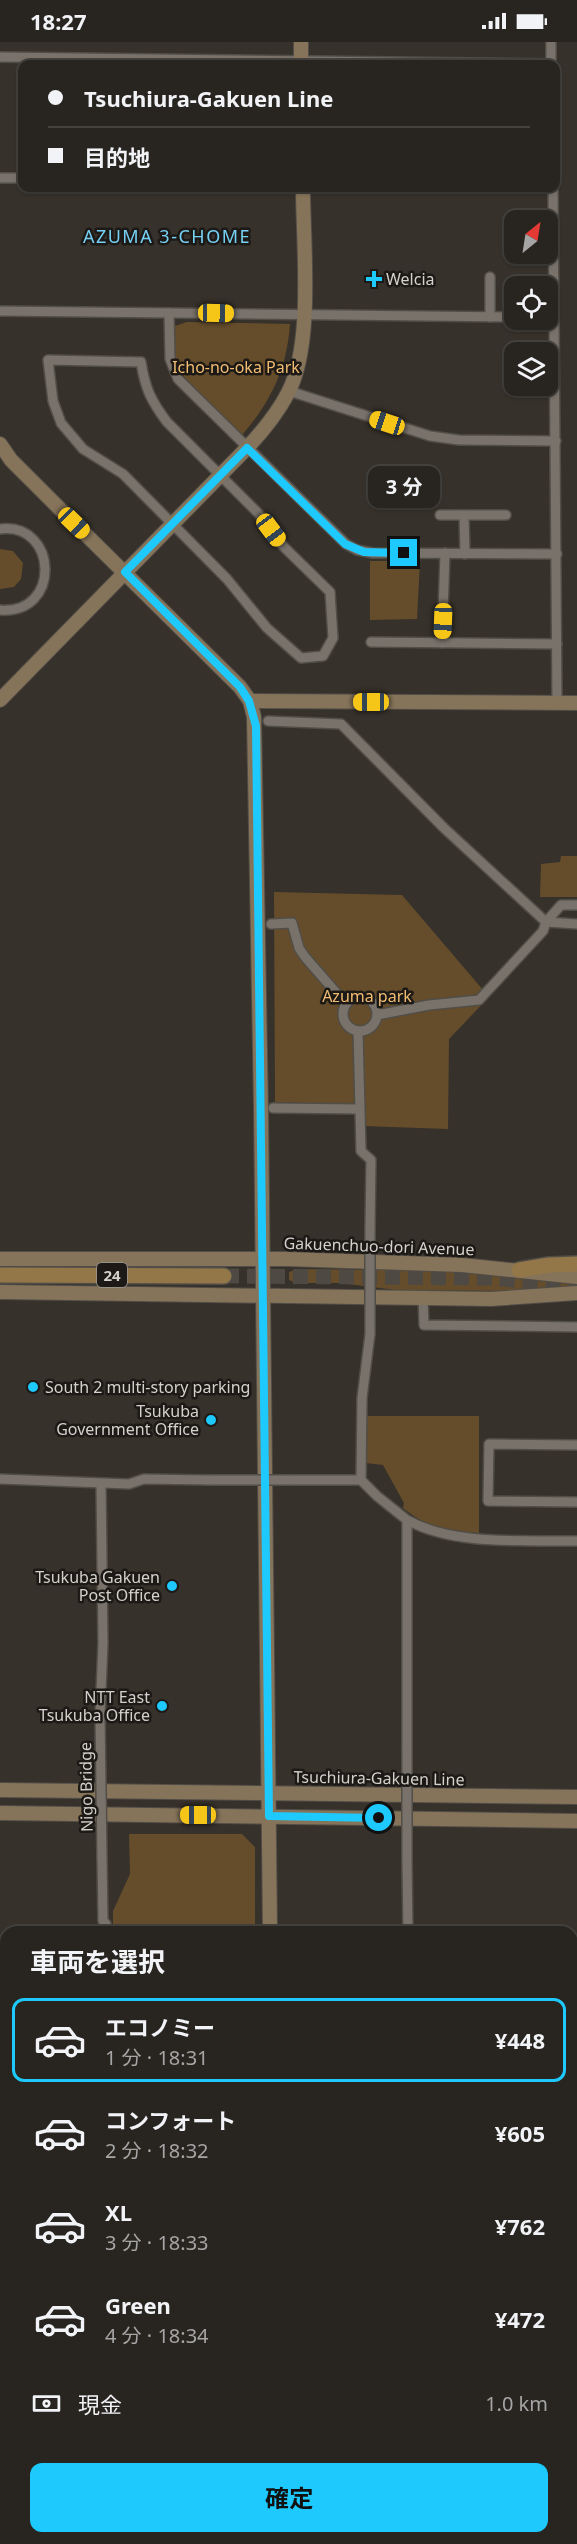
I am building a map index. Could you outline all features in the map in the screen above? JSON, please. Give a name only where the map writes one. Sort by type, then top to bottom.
[{"type":"main road","points":[[519,1270],[549,1265],[577,1264]]},
{"type":"main road","name":"24","points":[[0,1275],[224,1276]]},
{"type":"street","points":[[301,42],[301,60]]},
{"type":"street","points":[[551,42],[551,60]]},
{"type":"street","points":[[0,57],[181,60]]},
{"type":"street","points":[[0,178],[18,178]]},
{"type":"street","points":[[0,700],[247,448],[270,422],[289,391],[302,350],[303,192]]},
{"type":"street","points":[[552,276],[553,192]]},
{"type":"street","points":[[490,277],[490,317]]},
{"type":"street","points":[[0,311],[504,317]]},
{"type":"street","points":[[169,313],[170,359],[173,372],[183,386],[351,548],[373,553],[557,554]]},
{"type":"street","points":[[552,330],[556,441],[557,703]]},
{"type":"street","points":[[48,360],[141,362],[144,386],[154,405],[167,422],[258,513],[284,547],[330,592],[333,638],[323,656],[302,658],[267,628],[227,579],[172,525],[123,474],[83,449],[61,423],[52,401],[48,360]]},
{"type":"street","points":[[289,391],[430,436],[459,440],[556,441]]},
{"type":"street","points":[[0,444],[11,460],[240,687],[249,701],[256,736],[270,1926]]},
{"type":"street","points":[[440,515],[506,515]]},
{"type":"street","points":[[464,515],[465,554]]},
{"type":"street","points":[[0,529],[14,529],[30,537],[41,550],[46,567],[43,584],[34,599],[21,607],[0,610]]},
{"type":"street","points":[[442,643],[445,554]]},
{"type":"street","points":[[371,642],[557,644]]},
{"type":"street","points":[[249,701],[577,703]]},
{"type":"street","points":[[268,722],[341,724],[444,828],[546,922],[577,924]]},
{"type":"street","points":[[377,1015],[429,1005],[479,1000],[543,931],[546,922],[561,905],[577,905]]},
{"type":"street","points":[[271,924],[292,924],[299,948],[305,957],[346,1004]]},
{"type":"street","points":[[355,998],[366,998],[374,1005],[377,1015],[373,1025],[369,1029],[358,1031],[352,1029],[344,1021],[346,1004],[355,998]]},
{"type":"street","points":[[358,1031],[361,1151],[371,1160],[370,1334],[362,1398],[361,1480]]},
{"type":"street","points":[[273,1108],[359,1109]]},
{"type":"street","name":"Gakuenchuo-dori Avenue","points":[[0,1259],[263,1258],[462,1265],[577,1277]]},
{"type":"street","points":[[0,1292],[491,1299],[573,1295]]},
{"type":"street","points":[[423,1298],[424,1325],[577,1327]]},
{"type":"street","points":[[577,1445],[489,1444],[488,1501],[577,1502]]},
{"type":"street","points":[[0,1479],[101,1484],[129,1484],[144,1479],[361,1480],[407,1520],[433,1533],[456,1537],[577,1541]]},
{"type":"street","name":"Nigo Bridge","points":[[101,1484],[103,1643],[100,1715],[103,1921],[106,1926]]},
{"type":"street","points":[[407,1520],[408,1926]]},
{"type":"street","name":"Tsuchiura-Gakuen Line","points":[[0,1790],[577,1797]]},
{"type":"street","points":[[0,1813],[577,1821]]},
{"type":"green space","name":"Icho-no-oka Park","points":[[187,322],[290,324],[285,355],[276,384],[261,410],[242,435],[202,398],[183,376],[177,365],[174,354],[175,326]]},
{"type":"green space","points":[[0,549],[13,551],[23,563],[21,579],[14,587],[0,589]]},
{"type":"green space","points":[[370,561],[420,561],[417,619],[370,620]]},
{"type":"green space","points":[[561,856],[577,856],[577,897],[540,897],[541,864],[560,862]]},
{"type":"green space","name":"Azuma park","points":[[274,892],[402,895],[489,997],[449,1039],[448,1129],[364,1126],[364,1105],[275,1102]]},
{"type":"green space","points":[[297,1269],[468,1271],[577,1282],[577,1286],[503,1291],[396,1290],[340,1283],[296,1283],[289,1280],[289,1272]]},
{"type":"green space","points":[[366,1416],[479,1416],[479,1533],[438,1528],[403,1508],[404,1503],[383,1465],[366,1463]]},
{"type":"green space","points":[[129,1834],[242,1834],[255,1847],[255,1926],[113,1926],[113,1911],[130,1874]]},
{"type":"tunnel","points":[[224,1276],[493,1278],[577,1287]]},
{"type":"place","name":"Welcia","points":[[374,279]]},
{"type":"place","name":"South 2 multi-story parking","points":[[33,1387]]},
{"type":"place","name":"Tsukuba Government Office","points":[[211,1420]]},
{"type":"place","name":"Tsukuba Gakuen Post Office","points":[[172,1586]]},
{"type":"place","name":"NTT East Tsukuba Office","points":[[162,1706]]},
{"type":"district","name":"AZUMA 3-CHOME","points":[[167,236]]},
{"type":"route","points":[[379,1818],[269,1816],[256,726],[249,701],[240,687],[125,572],[247,448],[345,544],[364,552],[404,553]]}]
